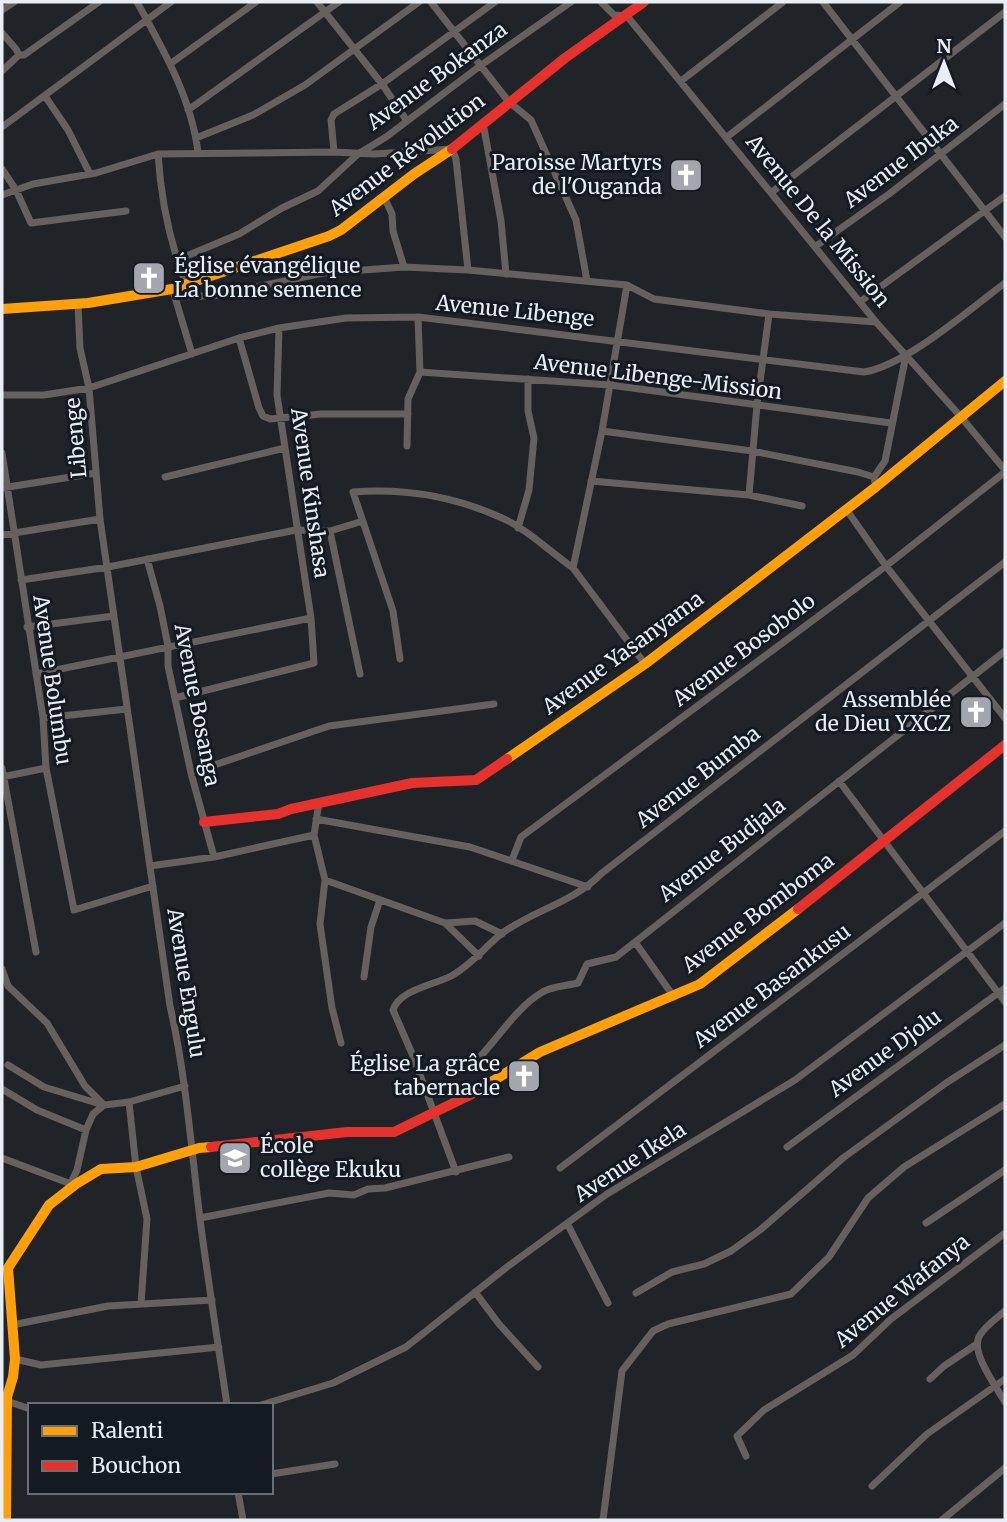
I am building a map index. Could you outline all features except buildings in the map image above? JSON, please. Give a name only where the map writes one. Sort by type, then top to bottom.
[{"type":"street","points":[[2,10],[14,2]]},
{"type":"street","points":[[2,71],[19,55],[24,55],[99,2]]},
{"type":"street","points":[[137,2],[170,64],[188,110],[198,153]]},
{"type":"street","points":[[2,127],[171,2]]},
{"type":"street","points":[[170,64],[256,2]]},
{"type":"street","points":[[317,2],[382,84],[407,121]]},
{"type":"street","points":[[188,110],[339,2]]},
{"type":"street","points":[[196,138],[253,115],[305,85],[419,2]]},
{"type":"street","points":[[431,2],[509,102],[531,120],[576,220],[587,281]]},
{"type":"street","points":[[334,152],[331,120],[334,114],[382,84],[495,2]]},
{"type":"street","name":"Avenue Bokanza","points":[[177,260],[239,234],[282,208],[318,191],[358,154],[571,2]]},
{"type":"street","name":"Avenue De la Mission","points":[[601,2],[614,15],[627,16],[876,322],[1005,471]]},
{"type":"street","name":"Avenue Révolution","points":[[2,309],[78,305],[174,293],[186,284],[329,236],[420,169],[452,149],[565,58],[644,2]]},
{"type":"street","points":[[681,81],[782,2]]},
{"type":"street","points":[[823,2],[1005,237]]},
{"type":"street","points":[[727,137],[900,2]]},
{"type":"street","points":[[772,192],[1005,12]]},
{"type":"street","points":[[2,33],[19,55]]},
{"type":"street","points":[[45,96],[68,130],[90,174]]},
{"type":"street","name":"Avenue Ibuka","points":[[816,246],[1005,104]]},
{"type":"street","points":[[483,123],[501,221],[506,274]]},
{"type":"street","points":[[2,195],[46,181],[125,166],[158,154],[358,154],[452,149],[456,159],[468,270]]},
{"type":"street","points":[[158,154],[164,214],[186,284]]},
{"type":"street","points":[[2,169],[16,190],[31,223],[126,211]]},
{"type":"street","points":[[861,301],[1005,196]]},
{"type":"street","points":[[384,197],[392,214],[393,231],[404,267]]},
{"type":"street","points":[[192,354],[174,293],[233,295],[256,287],[323,273],[404,267],[468,270],[627,285],[654,299],[769,314],[876,322]]},
{"type":"street","name":"Avenue Libenge","points":[[2,395],[44,395],[89,388],[239,338],[279,328],[346,318],[418,317],[864,372],[878,369],[906,355],[1005,283]]},
{"type":"street","points":[[573,568],[602,432],[627,285]]},
{"type":"street","name":"Libenge","points":[[78,305],[80,348],[89,388],[100,519],[108,567]]},
{"type":"street","points":[[749,495],[769,314]]},
{"type":"street","points":[[407,446],[408,399],[420,372],[418,317]]},
{"type":"street","name":"Avenue Kinshasa","points":[[175,698],[314,663],[311,618],[277,395],[279,328]]},
{"type":"street","points":[[239,338],[263,416],[281,419],[321,414],[408,414]]},
{"type":"street","points":[[602,432],[752,452],[858,472],[875,482],[885,461],[906,355]]},
{"type":"street","name":"Avenue Libenge-Mission","points":[[420,372],[610,386],[891,423]]},
{"type":"street","points":[[518,528],[529,490],[534,438],[528,411],[528,379]]},
{"type":"street","name":"Avenue Yasanyama","points":[[204,822],[278,814],[319,802],[412,783],[476,780],[645,664],[846,509],[875,482],[1005,381]]},
{"type":"street","points":[[165,477],[285,448]]},
{"type":"street","name":"Avenue Bolumbu","points":[[2,453],[5,488],[15,533],[27,627],[43,718],[46,768],[74,910],[153,886]]},
{"type":"street","name":"Avenue Bosobolo","points":[[512,860],[521,837],[886,566],[1005,471]]},
{"type":"street","points":[[5,488],[96,473]]},
{"type":"street","points":[[591,481],[749,495],[802,506]]},
{"type":"street","points":[[400,659],[393,611],[353,492],[402,491],[444,498],[504,518],[573,568],[645,664]]},
{"type":"street","points":[[846,509],[886,566],[1005,718]]},
{"type":"street","points":[[2,535],[100,519]]},
{"type":"street","points":[[21,580],[108,567],[296,530],[330,531],[363,521]]},
{"type":"street","points":[[330,531],[360,674]]},
{"type":"street","name":"Avenue Bosanga","points":[[147,559],[160,606],[169,666],[191,773],[214,857]]},
{"type":"street","name":"Avenue Bumba","points":[[434,1114],[393,1010],[399,998],[452,975],[479,956],[502,934],[588,887],[602,873],[1005,562]]},
{"type":"street","name":"Avenue Engulu","points":[[108,567],[194,1151],[200,1218],[227,1403]]},
{"type":"street","points":[[27,627],[114,616]]},
{"type":"street","points":[[36,674],[311,618]]},
{"type":"street","name":"Avenue Budjala","points":[[468,1069],[540,993],[578,983],[585,966],[615,957],[1005,651]]},
{"type":"street","points":[[191,773],[329,726],[494,704]]},
{"type":"street","points":[[43,718],[127,709]]},
{"type":"street","name":"Avenue Bomboma","points":[[12,1325],[8,1268],[49,1205],[69,1187],[101,1169],[136,1167],[199,1148],[272,1138],[347,1132],[394,1132],[434,1114],[540,1052],[674,997],[710,976],[1005,745]]},
{"type":"street","points":[[36,951],[2,774],[46,768]]},
{"type":"street","points":[[839,781],[922,894],[1002,990],[1005,1002]]},
{"type":"street","points":[[319,802],[314,835],[325,880],[320,925],[331,1008],[341,1043]]},
{"type":"street","points":[[316,819],[470,847],[588,887]]},
{"type":"street","name":"Avenue Basankusu","points":[[560,1168],[1005,831]]},
{"type":"street","points":[[150,866],[214,857],[314,835]]},
{"type":"street","points":[[325,880],[445,923],[475,922],[502,934]]},
{"type":"street","points":[[364,977],[371,927],[380,900]]},
{"type":"street","points":[[445,923],[479,956]]},
{"type":"street","name":"Avenue Ikela","points":[[268,1403],[333,1383],[406,1347],[607,1194],[795,1080],[1005,923]]},
{"type":"street","points":[[635,942],[674,997]]},
{"type":"street","points":[[2,970],[8,986],[47,1023],[85,1086],[104,1105]]},
{"type":"street","name":"Avenue Djolu","points":[[787,1147],[1002,990]]},
{"type":"street","points":[[636,1293],[672,1272],[704,1264],[731,1251],[760,1230],[843,1158],[946,1083],[1005,1045]]},
{"type":"street","points":[[8,1065],[44,1087],[104,1105],[129,1102],[184,1086]]},
{"type":"street","points":[[2,1089],[37,1110],[86,1130]]},
{"type":"street","points":[[129,1102],[136,1167],[147,1219],[141,1304]]},
{"type":"street","points":[[603,1520],[622,1371],[653,1331],[668,1324],[791,1294],[829,1257],[868,1198],[895,1174],[1005,1104]]},
{"type":"street","points":[[2,1158],[69,1187],[77,1170],[86,1130],[93,1114],[104,1105]]},
{"type":"street","points":[[434,1114],[456,1172]]},
{"type":"street","points":[[200,1218],[329,1193],[354,1195],[368,1189],[385,1188],[456,1172],[509,1157]]},
{"type":"street","points":[[926,1223],[1005,1170]]},
{"type":"street","points":[[567,1223],[608,1303]]},
{"type":"street","name":"Avenue Wafanya","points":[[746,1456],[737,1436],[764,1410],[853,1355],[891,1319],[1005,1233]]},
{"type":"street","points":[[475,1292],[499,1324],[538,1367]]},
{"type":"street","points":[[6,1520],[5,1398],[13,1377],[15,1359],[12,1325],[108,1306],[212,1300]]},
{"type":"street","points":[[1005,1311],[979,1335],[976,1344],[978,1355],[1005,1402]]},
{"type":"street","points":[[930,1379],[976,1344]]},
{"type":"street","points":[[15,1359],[41,1365],[219,1347]]},
{"type":"street","points":[[872,1486],[927,1434],[1005,1380]]},
{"type":"street","points":[[5,1398],[28,1408]]},
{"type":"street","points":[[273,1474],[335,1464]]},
{"type":"street","points":[[942,1520],[1005,1468]]},
{"type":"street","points":[[231,1520],[243,1519],[239,1494]]},
{"type":"traffic: slow","points":[[2,309],[88,303],[172,289],[329,236],[452,149]]},
{"type":"traffic: slow","points":[[507,759],[645,664],[877,486],[1005,381]]},
{"type":"traffic: slow","points":[[488,1084],[540,1052],[700,984],[798,909]]},
{"type":"traffic: slow","points":[[6,1520],[7,1397],[15,1359],[8,1268],[49,1205],[101,1169],[136,1167],[199,1148],[211,1147]]},
{"type":"traffic: jam","points":[[452,149],[565,58],[644,2]]},
{"type":"traffic: jam","points":[[798,909],[1005,745]]},
{"type":"traffic: jam","points":[[204,822],[278,814],[412,783],[476,780],[507,759]]},
{"type":"traffic: jam","points":[[211,1147],[347,1132],[394,1132],[488,1084]]},
{"type":"place","name":"Paroisse Martyrs de l'Ouganda","points":[[686,175]]},
{"type":"place","name":"Église évangélique La bonne semence","points":[[149,278]]},
{"type":"place","name":"Assemblée de Dieu YXCZ","points":[[976,712]]},
{"type":"place","name":"Église La grâce tabernacle","points":[[524,1076]]},
{"type":"place","name":"École collège Ekuku","points":[[235,1158]]}]
